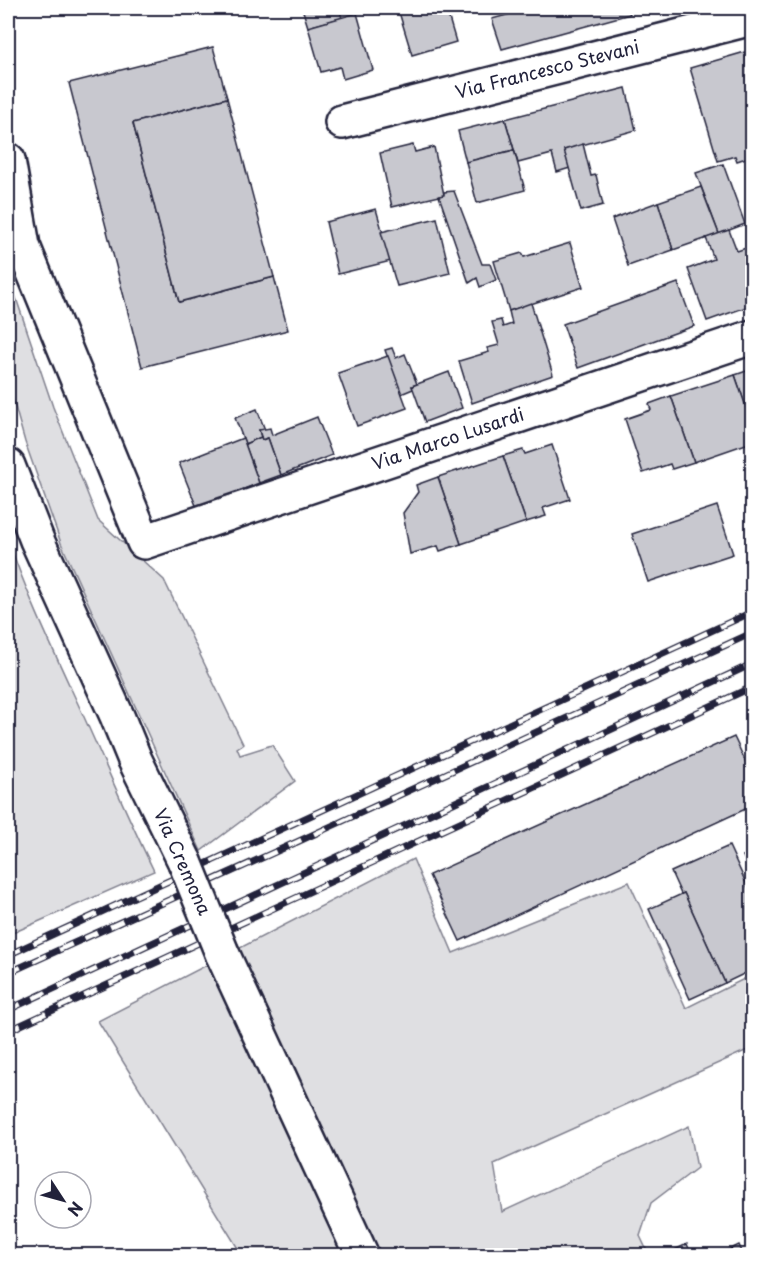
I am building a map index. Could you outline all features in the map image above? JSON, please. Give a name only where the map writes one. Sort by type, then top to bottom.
[{"type":"street","name":"Via Francesco Stevani","points":[[342,122],[753,18]]},
{"type":"street","name":"Via Marco Lusardi","points":[[8,160],[23,246],[144,542],[753,337]]},
{"type":"street","name":"Via Cremona","points":[[8,466],[41,549],[135,760],[185,862],[222,953],[362,1256]]},
{"type":"shaded area","points":[[8,261],[15,295],[53,407],[98,520],[164,580],[243,744],[237,748],[240,755],[272,745],[295,781],[201,851],[61,543],[25,442],[8,382]]},
{"type":"shaded area","points":[[8,540],[44,629],[154,871],[8,935]]},
{"type":"shaded area","points":[[413,859],[453,953],[629,882],[686,1008],[752,975],[752,1048],[494,1164],[502,1212],[689,1126],[697,1168],[651,1203],[640,1236],[649,1255],[242,1255],[98,1021]]},
{"type":"building","points":[[302,8],[339,8],[342,18],[308,27]]},
{"type":"building","points":[[416,8],[446,8],[456,42],[412,55],[399,12]]},
{"type":"building","points":[[533,8],[628,8],[630,14],[502,49],[492,19]]},
{"type":"building","points":[[357,13],[373,70],[343,79],[340,67],[321,72],[308,27]]},
{"type":"building","points":[[213,47],[227,98],[133,123],[179,302],[274,277],[288,330],[142,367],[69,83]]},
{"type":"building","points":[[745,52],[752,77],[752,156],[737,161],[735,156],[718,161],[690,68]]},
{"type":"building","points":[[626,88],[636,130],[564,150],[570,168],[557,172],[552,154],[518,163],[505,119]]},
{"type":"building","points":[[227,98],[274,277],[179,302],[133,123]]},
{"type":"building","points":[[505,119],[514,150],[466,162],[458,131]]},
{"type":"building","points":[[583,144],[591,176],[596,175],[603,205],[581,211],[564,150]]},
{"type":"building","points":[[413,145],[415,152],[434,147],[444,195],[392,207],[380,153]]},
{"type":"building","points":[[514,150],[525,190],[477,203],[466,162]]},
{"type":"building","points":[[723,164],[745,224],[719,234],[696,173]]},
{"type":"building","points":[[701,187],[719,234],[673,250],[658,202]]},
{"type":"building","points":[[454,191],[482,264],[490,264],[496,280],[480,287],[477,278],[469,283],[439,196],[444,195],[444,192]]},
{"type":"building","points":[[658,202],[673,250],[628,266],[612,219]]},
{"type":"building","points":[[376,209],[391,261],[338,274],[326,222]]},
{"type":"building","points":[[437,218],[450,273],[397,286],[381,232]]},
{"type":"building","points":[[729,230],[737,251],[752,246],[752,305],[707,321],[688,269],[714,259],[706,238]]},
{"type":"building","points":[[570,243],[583,287],[509,311],[494,261],[522,253],[524,257]]},
{"type":"building","points":[[678,283],[694,326],[578,368],[563,324]]},
{"type":"building","points":[[531,303],[553,375],[472,403],[459,361],[489,352],[487,348],[499,345],[492,322],[501,320],[503,327],[512,324],[509,311]]},
{"type":"building","points":[[392,348],[396,358],[405,354],[417,384],[412,386],[413,389],[401,394],[385,350]]},
{"type":"building","points":[[388,356],[407,408],[357,426],[338,373]]},
{"type":"building","points":[[752,369],[752,424],[735,375]]},
{"type":"building","points":[[449,372],[462,408],[425,422],[412,386]]},
{"type":"building","points":[[735,375],[752,424],[752,442],[694,462],[671,396]]},
{"type":"building","points":[[671,396],[694,462],[672,469],[670,464],[643,473],[625,419],[651,410],[649,404]]},
{"type":"building","points":[[257,409],[265,430],[259,430],[261,437],[245,444],[235,418]]},
{"type":"building","points":[[317,417],[332,455],[281,475],[268,438],[262,440],[259,430],[270,428],[272,435]]},
{"type":"building","points":[[261,437],[262,440],[268,438],[281,475],[259,483],[245,444]]},
{"type":"building","points":[[243,438],[259,483],[197,508],[179,463]]},
{"type":"building","points":[[552,445],[570,499],[543,508],[546,516],[526,522],[503,456],[523,450],[525,454]]},
{"type":"building","points":[[503,456],[526,522],[461,544],[438,477]]},
{"type":"building","points":[[438,477],[461,544],[440,551],[438,546],[410,554],[403,513],[418,492],[416,485]]},
{"type":"building","points":[[717,506],[733,554],[648,582],[632,534]]},
{"type":"building","points":[[734,737],[752,775],[752,806],[460,941],[429,875]]},
{"type":"building","points":[[729,846],[752,896],[752,970],[725,983],[684,893],[681,894],[671,872]]},
{"type":"building","points":[[752,852],[752,876],[743,856]]},
{"type":"building","points":[[684,893],[725,983],[690,999],[649,909]]},
{"type":"building","points":[[687,1244],[692,1256],[662,1256]]},
{"type":"building","points":[[739,1245],[744,1256],[716,1256]]},
{"type":"railway","points":[[8,955],[752,612]]},
{"type":"railway","points":[[8,973],[752,633]]},
{"type":"railway","points":[[8,1010],[752,664]]},
{"type":"railway","points":[[8,1031],[752,687]]}]
